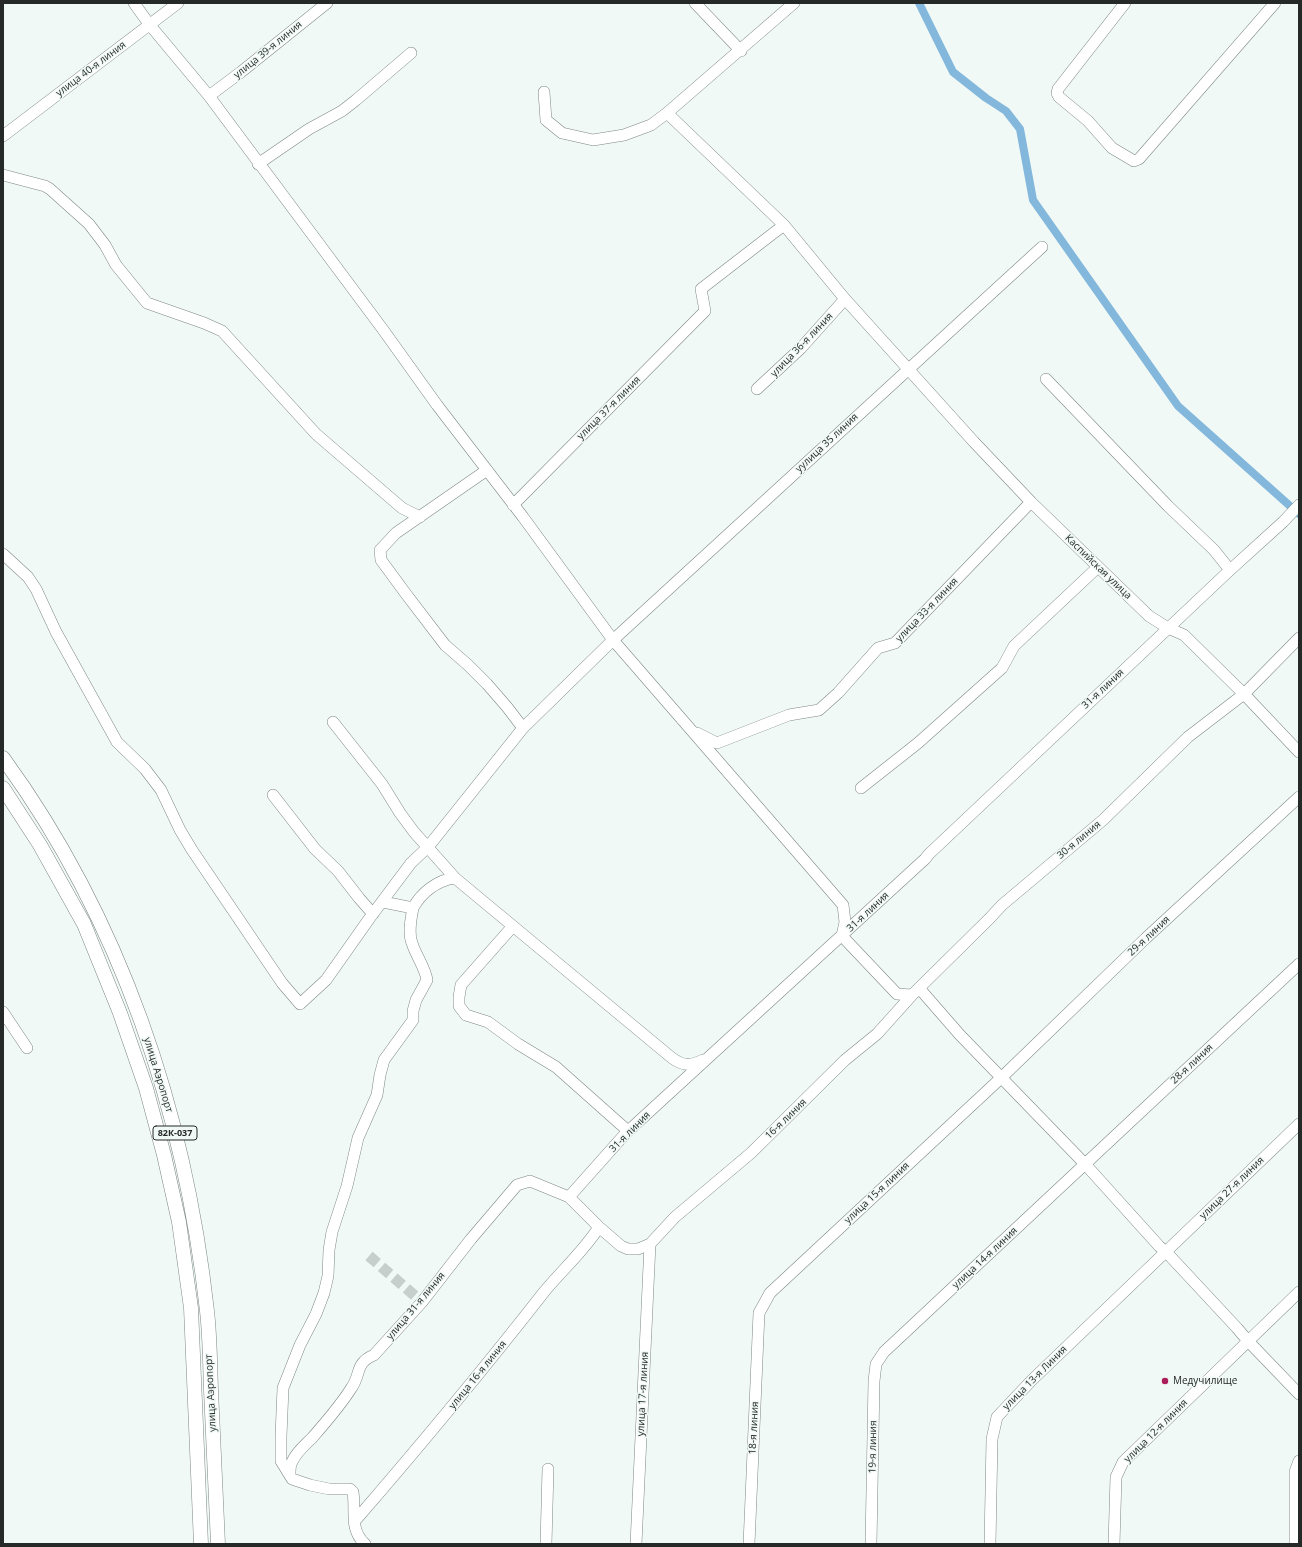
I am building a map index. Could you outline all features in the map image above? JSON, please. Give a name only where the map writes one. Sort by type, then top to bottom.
[{"type":"main road","name":"улица Аэропорт","points":[[3,758],[30,796],[60,845],[108,936],[129,986],[167,1098],[192,1202],[208,1312],[218,1544]]},
{"type":"main road","name":"улица Аэропорт","points":[[3,788],[40,845],[84,924],[126,1028],[146,1088],[164,1155],[179,1222],[191,1308],[201,1544]]},
{"type":"street","points":[[134,3],[149,24],[208,96],[613,640],[843,905],[845,922],[842,936],[897,994],[916,991],[960,1035],[1085,1164],[1248,1341],[1299,1394]]},
{"type":"street","name":"улица 40-я линия","points":[[3,136],[178,3]]},
{"type":"street","name":"улица 39-я линия","points":[[208,96],[242,72],[327,3]]},
{"type":"street","points":[[695,3],[741,51]]},
{"type":"street","points":[[544,92],[546,120],[562,133],[593,140],[624,135],[651,125],[667,113],[741,51],[794,3]]},
{"type":"street","points":[[1125,3],[1058,89],[1057,93],[1059,97],[1088,121],[1112,148],[1134,161],[1139,159],[1275,3]]},
{"type":"street","points":[[258,164],[351,103],[412,53]]},
{"type":"street","name":"Каспийская улица","points":[[667,113],[784,225],[845,299],[1031,502],[1149,616],[1168,628],[1184,634],[1299,752]]},
{"type":"street","points":[[3,175],[45,186],[50,189],[89,224],[116,265],[147,303],[222,331],[316,434],[402,508],[420,517]]},
{"type":"street","name":"улица 37-я линия","points":[[513,505],[705,311],[701,289],[784,225]]},
{"type":"street","name":"уулица 35 линия","points":[[3,554],[28,576],[36,589],[56,632],[117,742],[145,768],[160,790],[192,850],[282,983],[300,1004],[326,980],[411,863],[428,847],[523,728],[613,640],[1042,247]]},
{"type":"street","name":"улица 36-я линия","points":[[757,389],[801,348],[845,299]]},
{"type":"street","points":[[1046,379],[1168,506],[1214,550],[1230,570]]},
{"type":"street","points":[[487,470],[396,533],[380,550],[382,560],[445,645],[468,664],[487,684],[507,706],[523,728]]},
{"type":"street","name":"улица 33-я линия","points":[[689,729],[710,741],[717,743],[752,728],[770,723],[789,715],[819,710],[838,693],[878,648],[895,643],[1031,502]]},
{"type":"street","name":"31-я линия","points":[[569,1197],[628,1131],[925,859],[1168,628],[1283,522],[1299,504]]},
{"type":"street","points":[[861,788],[918,743],[1002,668],[1014,646],[1098,567]]},
{"type":"street","name":"30-я линия","points":[[916,991],[1002,905],[1103,820],[1188,737],[1244,694],[1299,638]]},
{"type":"street","points":[[332,722],[382,784],[400,813],[455,878],[678,1062],[685,1065],[692,1065],[709,1057]]},
{"type":"street","points":[[273,795],[315,849],[338,871],[373,914]]},
{"type":"street","name":"29-я линия","points":[[1001,1078],[1146,938],[1299,796]]},
{"type":"street","points":[[365,1544],[357,1534],[354,1522],[353,1492],[350,1489],[329,1489],[292,1479],[281,1461],[283,1388],[300,1345],[316,1314],[324,1293],[328,1276],[329,1250],[332,1232],[347,1186],[358,1138],[377,1095],[384,1060],[413,1020],[413,1011],[416,1000],[427,980],[426,972],[411,942],[411,919],[413,908],[423,894],[439,883],[455,878]]},
{"type":"street","points":[[383,902],[413,908]]},
{"type":"street","points":[[513,926],[462,985],[459,997],[459,1006],[466,1014],[488,1022],[518,1044],[556,1067],[628,1131]]},
{"type":"street","name":"28-я линия","points":[[1085,1164],[1299,964]]},
{"type":"street","name":"16-я линия","points":[[650,1244],[675,1217],[751,1153],[845,1060],[877,1034],[916,991]]},
{"type":"street","points":[[3,1012],[27,1048]]},
{"type":"street","name":"улица 15-я линия","points":[[759,1313],[770,1293],[1001,1078]]},
{"type":"street","name":"улица 27-я линия","points":[[1165,1251],[1299,1124]]},
{"type":"street","name":"улица 14-я линия","points":[[884,1352],[1085,1164]]},
{"type":"street","name":"улица 31-я линия","points":[[290,1474],[292,1462],[296,1454],[354,1385],[358,1372],[365,1359],[374,1355],[422,1302],[512,1189],[517,1185],[530,1182],[569,1197]]},
{"type":"street","points":[[569,1197],[599,1227],[622,1246],[628,1249],[638,1249],[650,1244]]},
{"type":"street","name":"улица 16-я линия","points":[[354,1522],[443,1418],[549,1286],[593,1237],[599,1227]]},
{"type":"street","name":"улица 17-я линия","points":[[636,1544],[650,1244]]},
{"type":"street","name":"улица 13-я Линия","points":[[990,1544],[992,1439],[997,1417],[1032,1380],[1165,1251]]},
{"type":"street","name":"улица 12-я линия","points":[[1114,1544],[1116,1477],[1123,1462],[1299,1292]]},
{"type":"street","name":"18-я линия","points":[[749,1544],[759,1313]]},
{"type":"street","name":"19-я линия","points":[[871,1544],[874,1381],[876,1364],[884,1352]]},
{"type":"street","points":[[1295,1544],[1296,1472],[1299,1461]]},
{"type":"street","points":[[546,1544],[548,1469]]},
{"type":"waterway","points":[[919,3],[953,72],[986,98],[1006,111],[1020,129],[1033,200],[1178,406],[1299,514]]},
{"type":"tunnel","points":[[369,1256],[422,1302]]},
{"type":"place","name":"Медучилище","points":[[1165,1381]]}]
